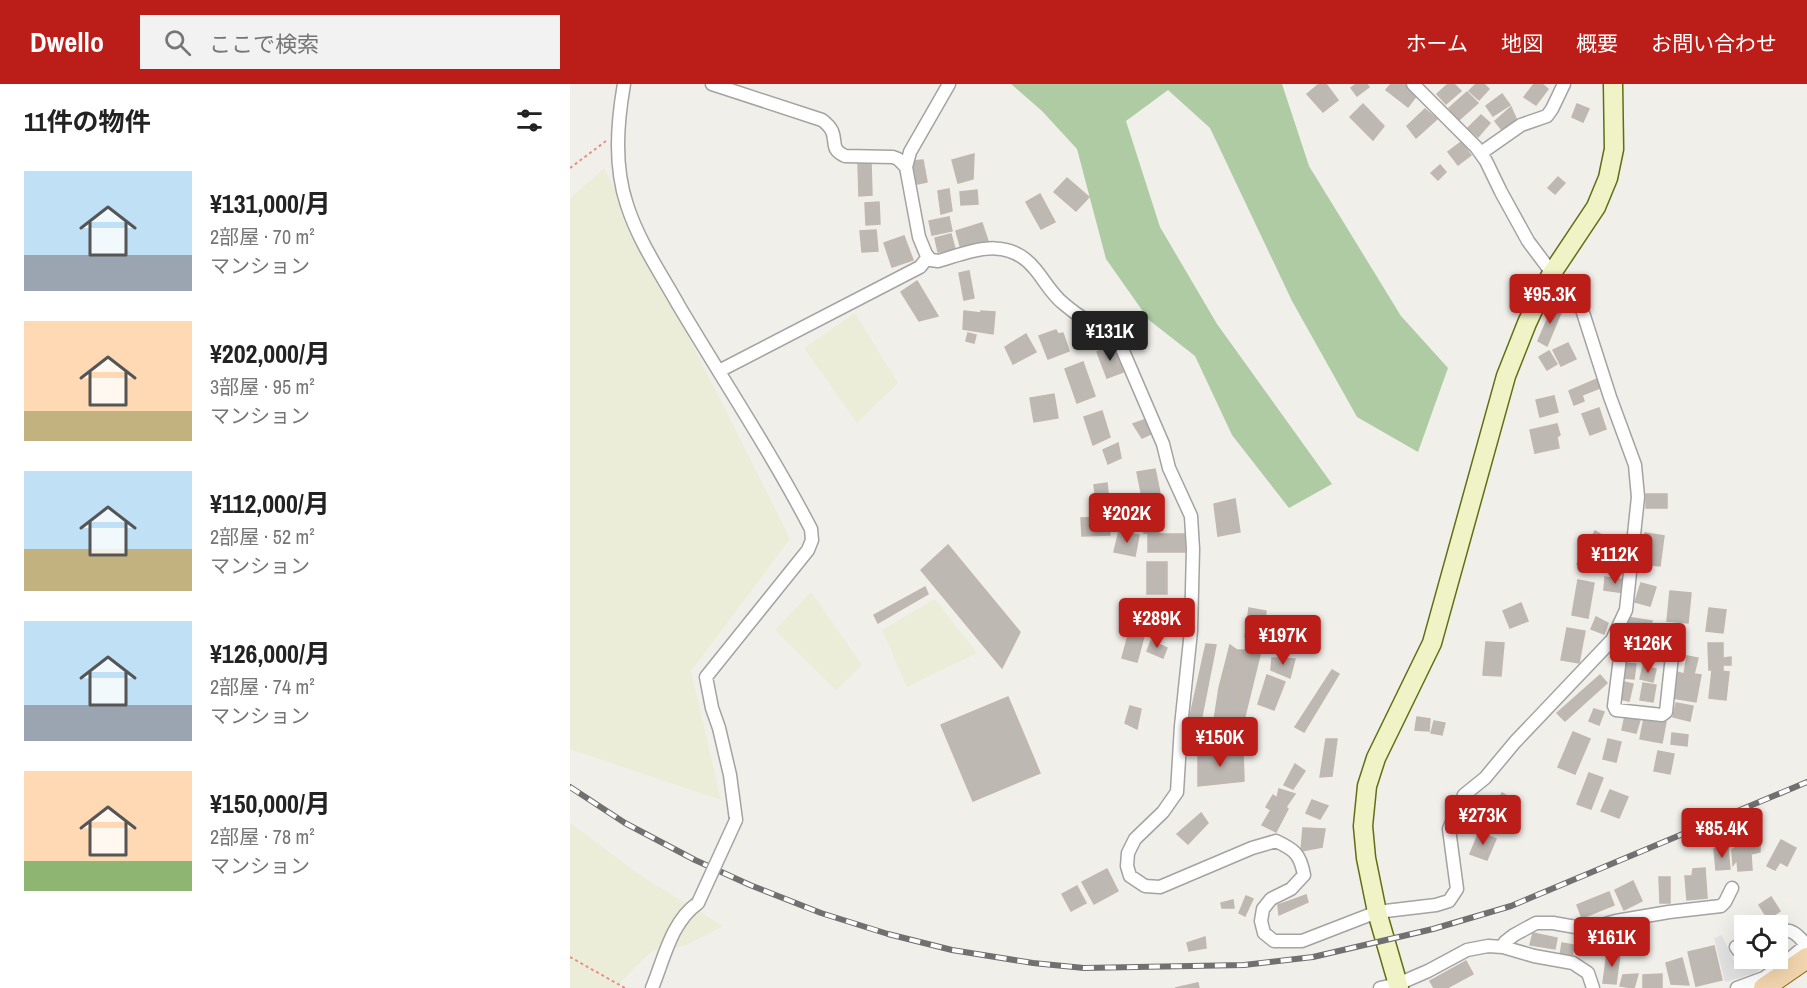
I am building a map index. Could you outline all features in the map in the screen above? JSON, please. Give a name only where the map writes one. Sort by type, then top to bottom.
[{"type":"main road","points":[[1764,988],[1807,958]]},
{"type":"street","points":[[624,84],[617,156],[626,203],[639,239],[764,444],[811,529],[812,540],[808,550],[706,677],[730,775],[736,820],[698,903],[689,909],[677,924],[653,986]]},
{"type":"street","points":[[712,84],[822,120],[833,131],[838,153],[845,156],[898,159],[906,167]]},
{"type":"street","points":[[950,84],[910,152],[906,167],[919,237],[924,251],[928,257],[938,261],[985,248],[1010,251],[1033,267],[1055,296],[1066,306],[1108,330],[1120,344],[1162,444],[1169,468],[1191,516],[1193,549],[1191,631],[1177,792],[1163,812],[1135,839],[1128,853],[1127,866],[1130,876],[1145,886],[1161,886],[1252,848],[1276,841],[1296,853],[1301,861],[1304,875],[1291,889],[1271,899],[1263,909],[1261,921],[1264,933],[1274,941],[1302,941],[1377,912],[1436,905],[1449,901],[1456,889],[1449,829],[1464,795],[1485,778],[1515,742],[1616,645]]},
{"type":"street","points":[[1413,84],[1481,153],[1518,225],[1552,273],[1578,297],[1610,397],[1635,465],[1638,497],[1626,610],[1616,645],[1614,706],[1616,710],[1662,715],[1666,712],[1672,656],[1670,653],[1616,645]]},
{"type":"street","points":[[1481,153],[1521,125],[1546,116],[1564,84]]},
{"type":"street","points":[[1398,986],[1377,912],[1366,858],[1363,826],[1366,786],[1376,758],[1432,643],[1506,376],[1527,323],[1552,273],[1596,207],[1608,178],[1614,148],[1613,84]]},
{"type":"street","points":[[719,371],[920,267],[928,257]]},
{"type":"street","points":[[1503,946],[1514,934],[1536,922],[1587,929],[1616,921],[1721,906],[1732,888]]},
{"type":"street","points":[[1737,988],[1764,978],[1807,945],[1796,933],[1788,930]]},
{"type":"street","points":[[1380,988],[1398,986],[1467,950],[1503,946],[1534,956],[1573,963],[1588,973],[1593,988]]},
{"type":"path","points":[[570,168],[618,132]]},
{"type":"path","points":[[570,957],[625,988]]},
{"type":"green space","points":[[1011,84],[1282,84],[1309,166],[1401,316],[1448,368],[1418,452],[1357,417],[1292,301],[1210,128],[1168,90],[1126,121],[1160,227],[1217,324],[1332,484],[1289,508],[1232,435],[1195,356],[1149,320],[1106,259],[1077,149],[1042,111]]},
{"type":"green space","points":[[604,168],[790,539],[691,671],[721,800],[570,749],[570,199]]},
{"type":"green space","points":[[855,313],[898,383],[857,423],[804,348]]},
{"type":"green space","points":[[811,592],[862,665],[836,690],[775,630]]},
{"type":"green space","points":[[935,599],[977,653],[907,687],[882,630]]},
{"type":"green space","points":[[570,823],[640,875],[723,926],[685,946],[652,951],[622,980],[619,988],[570,988]]},
{"type":"shaded area","points":[[1722,935],[1734,959],[1734,969],[1761,969],[1725,982],[1714,938]]},
{"type":"building","points":[[1319,84],[1326,84],[1338,100],[1323,112],[1307,94]]},
{"type":"building","points":[[1356,84],[1367,84],[1369,87],[1357,96],[1351,88]]},
{"type":"building","points":[[1391,84],[1406,84],[1417,95],[1408,107],[1386,90]]},
{"type":"building","points":[[1448,84],[1454,84],[1461,91],[1446,104],[1437,94]]},
{"type":"building","points":[[1476,84],[1484,84],[1489,89],[1479,100],[1469,91]]},
{"type":"building","points":[[1534,84],[1542,84],[1548,89],[1536,105],[1524,97]]},
{"type":"building","points":[[1467,92],[1478,103],[1459,120],[1449,108]]},
{"type":"building","points":[[1502,94],[1510,105],[1493,116],[1486,106]]},
{"type":"building","points":[[1363,104],[1384,126],[1373,140],[1350,117]]},
{"type":"building","points":[[1577,104],[1589,109],[1583,122],[1572,117]]},
{"type":"building","points":[[1511,107],[1518,123],[1505,134],[1495,121]]},
{"type":"building","points":[[1425,109],[1437,119],[1416,138],[1407,126]]},
{"type":"building","points":[[1481,115],[1490,123],[1478,137],[1468,128]]},
{"type":"building","points":[[1461,142],[1471,155],[1458,165],[1448,152]]},
{"type":"building","points":[[974,154],[973,179],[958,183],[952,160]]},
{"type":"building","points":[[923,160],[927,182],[917,184],[913,161]]},
{"type":"building","points":[[858,162],[871,162],[872,195],[859,196]]},
{"type":"building","points":[[1440,165],[1446,172],[1438,180],[1431,173]]},
{"type":"building","points":[[1558,177],[1565,183],[1555,194],[1548,188]]},
{"type":"building","points":[[1067,178],[1089,197],[1076,211],[1054,192]]},
{"type":"building","points":[[949,189],[952,211],[941,214],[938,191]]},
{"type":"building","points":[[977,190],[978,204],[961,205],[960,192]]},
{"type":"building","points":[[1040,194],[1055,222],[1041,229],[1026,202]]},
{"type":"building","points":[[879,202],[880,224],[866,225],[865,203]]},
{"type":"building","points":[[949,217],[952,231],[932,235],[929,221]]},
{"type":"building","points":[[982,223],[988,241],[961,249],[956,231]]},
{"type":"building","points":[[876,230],[878,251],[862,252],[860,231]]},
{"type":"building","points":[[951,234],[955,249],[938,252],[935,238]]},
{"type":"building","points":[[904,236],[913,260],[892,267],[884,243]]},
{"type":"building","points":[[969,271],[974,298],[964,300],[959,273]]},
{"type":"building","points":[[917,281],[938,316],[919,321],[901,292]]},
{"type":"building","points":[[1554,304],[1563,308],[1547,346],[1538,341]]},
{"type":"building","points":[[964,311],[995,312],[993,334],[963,329]]},
{"type":"building","points":[[1056,330],[1058,334],[1063,333],[1069,351],[1048,359],[1039,336]]},
{"type":"building","points":[[968,333],[976,335],[974,343],[966,341]]},
{"type":"building","points":[[1026,334],[1036,352],[1013,364],[1005,347]]},
{"type":"building","points":[[1568,343],[1576,359],[1561,366],[1553,350]]},
{"type":"building","points":[[1114,345],[1123,372],[1107,378],[1097,352]]},
{"type":"building","points":[[1549,351],[1557,364],[1547,370],[1539,357]]},
{"type":"building","points":[[1083,362],[1095,396],[1077,403],[1065,369]]},
{"type":"building","points":[[1597,379],[1600,388],[1582,395],[1584,401],[1574,405],[1569,391]]},
{"type":"building","points":[[1054,394],[1058,418],[1034,422],[1030,398]]},
{"type":"building","points":[[1554,396],[1558,412],[1540,417],[1536,400]]},
{"type":"building","points":[[1599,408],[1606,429],[1590,435],[1582,414]]},
{"type":"building","points":[[1102,411],[1110,437],[1093,445],[1084,417]]},
{"type":"building","points":[[1144,420],[1151,434],[1142,438],[1133,424]]},
{"type":"building","points":[[1557,424],[1560,435],[1557,437],[1559,448],[1535,453],[1530,430]]},
{"type":"building","points":[[1118,443],[1121,458],[1108,464],[1103,450]]},
{"type":"building","points":[[1155,469],[1160,493],[1142,497],[1137,472]]},
{"type":"building","points":[[1107,483],[1109,502],[1101,503],[1099,492],[1095,493],[1094,485]]},
{"type":"building","points":[[1646,494],[1667,494],[1667,508],[1646,508]]},
{"type":"building","points":[[1235,499],[1240,532],[1218,536],[1214,504]]},
{"type":"building","points":[[1143,503],[1158,503],[1159,532],[1144,533]]},
{"type":"building","points":[[1118,508],[1132,511],[1129,527],[1115,525]]},
{"type":"building","points":[[1109,517],[1110,535],[1082,536],[1081,518]]},
{"type":"building","points":[[1119,531],[1139,535],[1135,556],[1114,552]]},
{"type":"building","points":[[1595,531],[1607,538],[1589,571],[1577,564]]},
{"type":"building","points":[[1645,533],[1664,536],[1660,566],[1642,564]]},
{"type":"building","points":[[1148,534],[1185,534],[1185,552],[1148,552]]},
{"type":"building","points":[[1614,540],[1627,544],[1619,571],[1607,568]]},
{"type":"building","points":[[948,545],[1020,632],[1002,668],[921,570]]},
{"type":"building","points":[[1147,562],[1167,562],[1167,594],[1147,594]]},
{"type":"building","points":[[1605,577],[1626,580],[1625,593],[1604,590]]},
{"type":"building","points":[[1578,580],[1594,583],[1588,618],[1572,615]]},
{"type":"building","points":[[1641,583],[1656,587],[1650,606],[1635,602]]},
{"type":"building","points":[[925,587],[928,594],[878,623],[874,615]]},
{"type":"building","points":[[1670,591],[1691,593],[1688,623],[1667,621]]},
{"type":"building","points":[[1521,603],[1528,621],[1510,628],[1503,611]]},
{"type":"building","points":[[1249,608],[1266,611],[1262,640],[1245,637]]},
{"type":"building","points":[[1709,608],[1726,610],[1723,633],[1706,631]]},
{"type":"building","points":[[1596,617],[1608,623],[1604,634],[1591,629]]},
{"type":"building","points":[[1626,617],[1652,621],[1650,642],[1624,639]]},
{"type":"building","points":[[1131,625],[1146,629],[1137,662],[1122,658]]},
{"type":"building","points":[[1567,628],[1585,631],[1579,663],[1561,660]]},
{"type":"building","points":[[1302,635],[1308,641],[1300,653],[1292,646]]},
{"type":"building","points":[[1151,641],[1167,648],[1163,658],[1147,651]]},
{"type":"building","points":[[1486,642],[1504,643],[1501,676],[1483,675]]},
{"type":"building","points":[[1708,643],[1723,643],[1723,658],[1731,657],[1731,665],[1723,665],[1723,670],[1709,670]]},
{"type":"building","points":[[1206,644],[1216,645],[1200,726],[1188,725]]},
{"type":"building","points":[[1230,645],[1237,650],[1222,731],[1213,727],[1219,688]]},
{"type":"building","points":[[1237,650],[1250,650],[1231,734],[1222,731]]},
{"type":"building","points":[[1249,654],[1260,655],[1240,736],[1231,734]]},
{"type":"building","points":[[1687,656],[1698,658],[1694,674],[1701,675],[1696,702],[1672,698],[1677,672],[1684,674]]},
{"type":"building","points":[[1272,658],[1295,659],[1290,678],[1271,670]]},
{"type":"building","points":[[1624,663],[1636,664],[1634,679],[1622,678]]},
{"type":"building","points":[[1643,666],[1656,669],[1653,682],[1640,679]]},
{"type":"building","points":[[1332,670],[1339,674],[1304,732],[1295,727]]},
{"type":"building","points":[[1712,670],[1729,672],[1726,700],[1709,698]]},
{"type":"building","points":[[1267,675],[1285,682],[1274,710],[1258,704]]},
{"type":"building","points":[[1600,675],[1607,683],[1565,721],[1557,713]]},
{"type":"building","points":[[1620,681],[1633,684],[1629,701],[1616,698]]},
{"type":"building","points":[[1643,683],[1656,685],[1653,702],[1640,700]]},
{"type":"building","points":[[1008,697],[1040,773],[973,801],[941,725]]},
{"type":"building","points":[[1676,703],[1693,706],[1690,721],[1673,717]]},
{"type":"building","points":[[1130,706],[1141,709],[1137,729],[1125,723]]},
{"type":"building","points":[[1594,709],[1604,712],[1599,725],[1589,721]]},
{"type":"building","points":[[1625,716],[1640,720],[1636,733],[1622,730]]},
{"type":"building","points":[[1417,717],[1430,719],[1429,731],[1415,730]]},
{"type":"building","points":[[1644,718],[1666,722],[1662,743],[1640,739]]},
{"type":"building","points":[[1434,721],[1445,723],[1442,735],[1431,733]]},
{"type":"building","points":[[1573,732],[1590,739],[1575,774],[1558,767]]},
{"type":"building","points":[[1672,733],[1688,735],[1687,746],[1671,744]]},
{"type":"building","points":[[1326,739],[1337,739],[1332,776],[1320,777]]},
{"type":"building","points":[[1608,739],[1621,742],[1616,762],[1603,759]]},
{"type":"building","points":[[1658,751],[1674,754],[1670,774],[1654,771]]},
{"type":"building","points":[[1198,752],[1243,752],[1244,781],[1198,786]]},
{"type":"building","points":[[1295,764],[1305,771],[1293,789],[1284,785]]},
{"type":"building","points":[[1589,773],[1603,778],[1591,809],[1577,804]]},
{"type":"building","points":[[1279,789],[1295,794],[1286,807],[1288,809],[1276,832],[1262,825],[1271,810],[1266,807],[1273,795],[1277,798]]},
{"type":"building","points":[[1610,790],[1628,797],[1619,818],[1601,811]]},
{"type":"building","points":[[1502,793],[1514,800],[1503,820],[1491,813]]},
{"type":"building","points":[[1312,800],[1328,806],[1320,819],[1306,813]]},
{"type":"building","points":[[1201,813],[1208,823],[1188,844],[1177,834]]},
{"type":"building","points":[[1303,828],[1325,829],[1322,847],[1301,851]]},
{"type":"building","points":[[1479,832],[1496,839],[1487,860],[1470,854]]},
{"type":"building","points":[[1781,840],[1796,848],[1787,866],[1780,862],[1775,870],[1767,866]]},
{"type":"building","points":[[1740,841],[1760,842],[1760,852],[1751,854],[1752,870],[1738,871],[1737,860],[1733,865],[1732,850]]},
{"type":"building","points":[[1728,848],[1730,869],[1716,870],[1714,849]]},
{"type":"building","points":[[1705,868],[1707,898],[1687,900],[1685,876],[1692,876],[1693,869]]},
{"type":"building","points":[[1107,869],[1118,891],[1094,904],[1082,882]]},
{"type":"building","points":[[1659,877],[1670,877],[1670,903],[1660,903]]},
{"type":"building","points":[[1633,881],[1642,901],[1624,910],[1615,890]]},
{"type":"building","points":[[1077,886],[1086,903],[1071,911],[1062,894]]},
{"type":"building","points":[[1609,892],[1614,905],[1582,918],[1577,905]]},
{"type":"building","points":[[1306,895],[1308,902],[1279,915],[1278,905]]},
{"type":"building","points":[[1246,896],[1253,899],[1245,916],[1239,913]]},
{"type":"building","points":[[1771,897],[1780,911],[1774,915],[1765,915],[1759,905]]},
{"type":"building","points":[[1233,900],[1234,908],[1222,908],[1221,903]]},
{"type":"building","points":[[1533,933],[1557,938],[1555,949],[1530,945]]},
{"type":"building","points":[[1205,937],[1206,948],[1189,951],[1187,943]]},
{"type":"building","points":[[1562,943],[1574,945],[1572,958],[1560,956]]},
{"type":"building","points":[[1714,946],[1722,980],[1696,986],[1688,952]]},
{"type":"building","points":[[1607,953],[1620,954],[1616,984],[1603,983]]},
{"type":"building","points":[[1682,958],[1689,985],[1671,984],[1666,963]]},
{"type":"building","points":[[1466,961],[1473,974],[1447,988],[1434,988],[1430,981]]},
{"type":"building","points":[[1638,974],[1634,988],[1620,986],[1623,975]]},
{"type":"building","points":[[1662,974],[1662,988],[1643,988],[1643,975]]},
{"type":"building","points":[[1198,983],[1199,988],[1175,988]]},
{"type":"railway","points":[[570,787],[625,823],[695,860],[821,913],[888,934],[952,950],[1033,963],[1084,968],[1244,965],[1313,957],[1433,929],[1511,906],[1807,782]]}]
